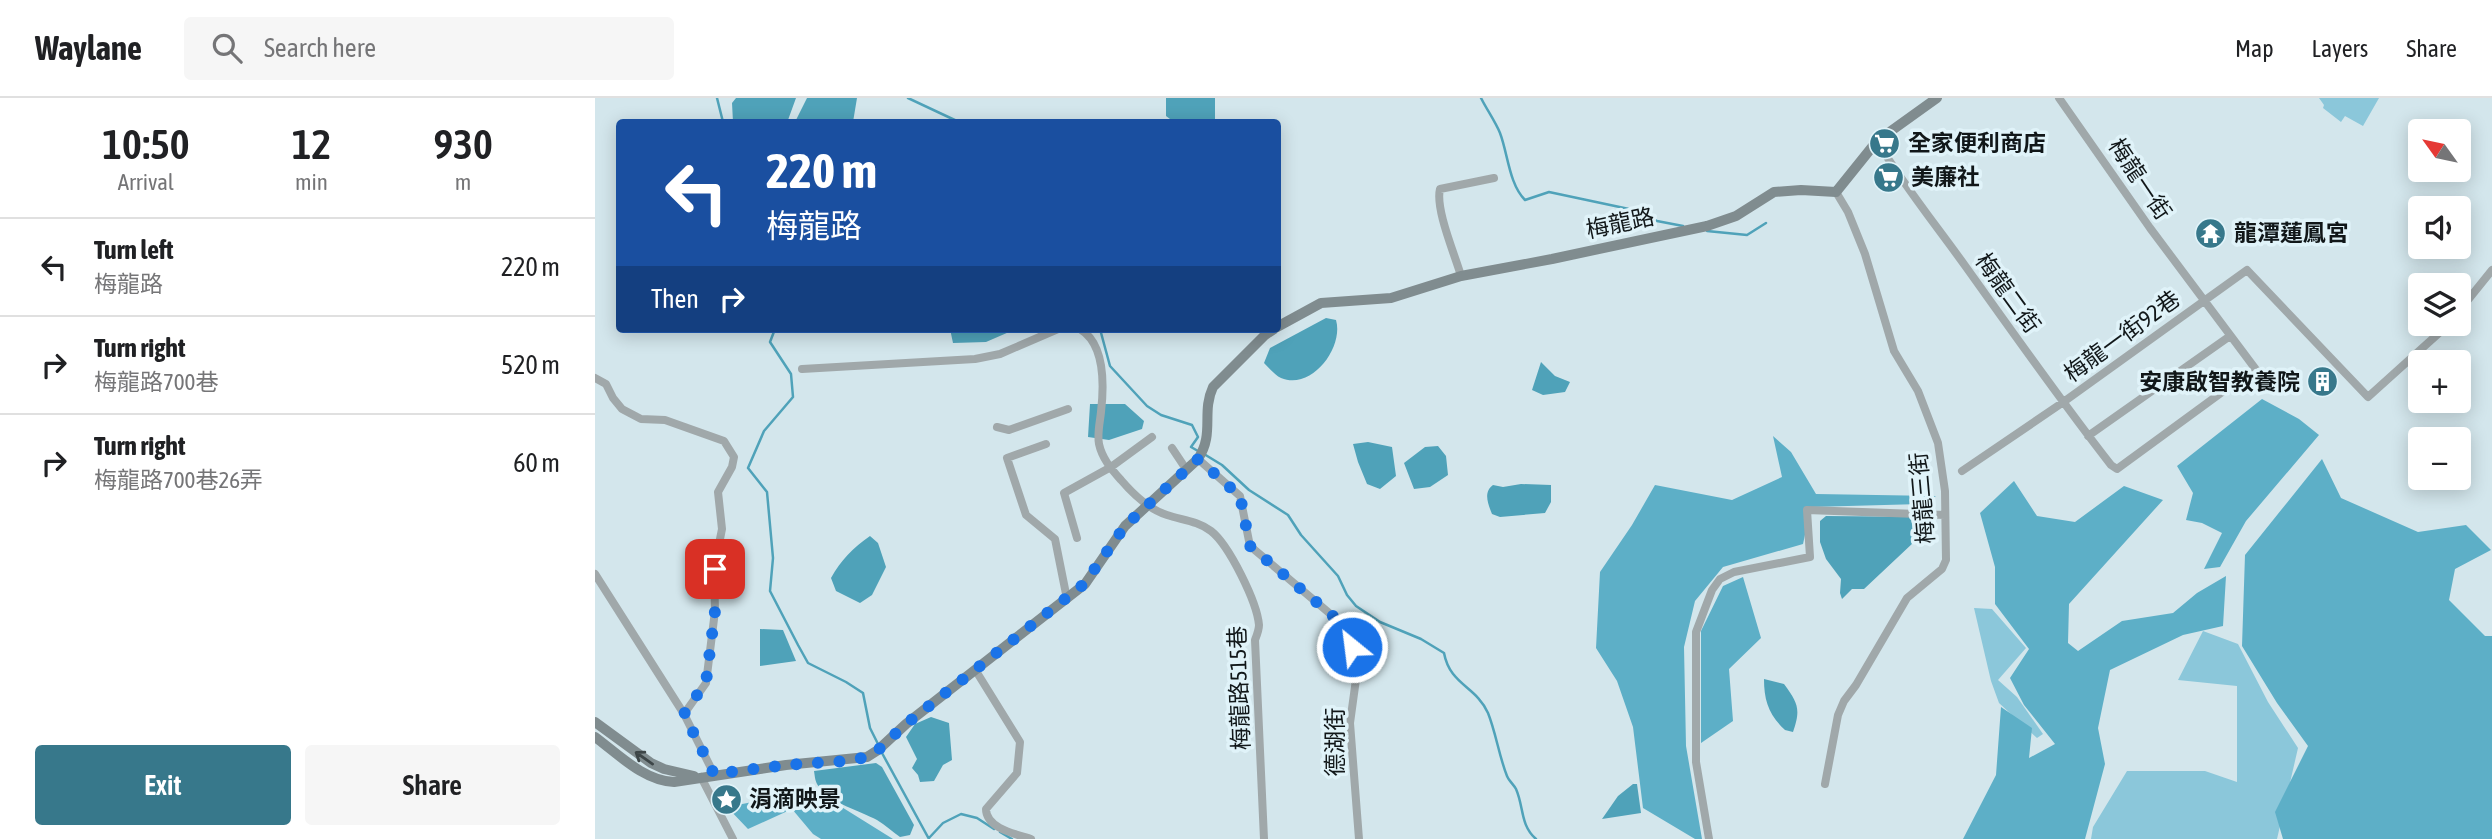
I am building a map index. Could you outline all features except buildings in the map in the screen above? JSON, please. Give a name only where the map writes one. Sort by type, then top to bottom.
[{"type":"street","points":[[1836,192],[1877,141],[1937,98]]},
{"type":"street","name":"梅龍一街","points":[[2059,98],[2203,301],[2266,383]]},
{"type":"street","name":"梅龍二街","points":[[1877,141],[1902,182],[1947,240],[2062,403],[2117,469],[2255,369]]},
{"type":"street","points":[[1461,276],[1443,214],[1440,188],[1494,178]]},
{"type":"street","name":"梅龍路","points":[[1281,325],[1321,303],[1391,298],[1461,276],[1552,260],[1704,227],[1736,216],[1774,192],[1836,192]]},
{"type":"street","name":"梅龍三街","points":[[1825,785],[1838,715],[1844,701],[1907,598],[1942,569],[1946,560],[1943,466],[1938,443],[1918,391],[1894,351],[1865,254],[1848,212],[1836,192]]},
{"type":"street","name":"梅龍一街92巷","points":[[1962,471],[2247,270],[2368,397],[2436,336]]},
{"type":"street","points":[[2471,297],[2492,270]]},
{"type":"street","points":[[802,369],[975,359],[1000,354],[1049,333]]},
{"type":"street","name":"梅龍路515巷","points":[[1087,333],[1095,342],[1103,393],[1098,441],[1104,459],[1146,505],[1202,525],[1213,533],[1245,582],[1259,627],[1255,640],[1264,839]]},
{"type":"street","name":"梅龍路","points":[[1200,455],[1209,435],[1209,396],[1213,387],[1268,333]]},
{"type":"street","points":[[2088,436],[2230,336]]},
{"type":"street","points":[[595,378],[606,384],[622,408],[641,419],[665,420],[724,441],[734,457],[732,467],[718,492],[722,530],[715,569],[715,611],[706,682],[684,714]]},
{"type":"street","points":[[996,427],[1009,430],[1068,410]]},
{"type":"street","points":[[1077,538],[1064,494],[1111,467],[1152,437]]},
{"type":"street","points":[[1046,444],[1007,458],[1026,515],[1055,539],[1067,599]]},
{"type":"street","points":[[1172,448],[1186,469]]},
{"type":"street","points":[[595,737],[662,782],[867,757],[1084,584],[1125,526],[1200,455]]},
{"type":"street","name":"德湖街","points":[[1200,455],[1240,496],[1250,546],[1347,628],[1357,672],[1350,723],[1359,839]]},
{"type":"street","points":[[1709,839],[1696,762],[1696,632],[1711,590],[1720,579],[1734,572],[1810,557],[1807,510],[1945,515]]},
{"type":"street","points":[[595,574],[684,714],[714,774]]},
{"type":"street","points":[[976,671],[1020,742],[1017,774],[986,809],[985,814],[990,821],[1009,832],[1031,839]]},
{"type":"street","points":[[595,722],[651,763],[664,769],[701,777]]},
{"type":"street","points":[[701,777],[733,839]]},
{"type":"shaded area","points":[[736,98],[796,98],[788,119],[733,119],[732,103]]},
{"type":"shaded area","points":[[807,98],[857,98],[854,119],[796,119]]},
{"type":"shaded area","points":[[1166,98],[1215,98],[1215,119],[1170,119],[1166,116]]},
{"type":"shaded area","points":[[2319,98],[2379,98],[2363,126],[2345,116],[2341,122],[2323,108]]},
{"type":"shaded area","points":[[1326,318],[1336,320],[1335,342],[1323,364],[1314,372],[1293,380],[1281,378],[1264,363],[1270,348]]},
{"type":"shaded area","points":[[951,333],[1007,333],[986,342],[953,343]]},
{"type":"shaded area","points":[[1541,362],[1555,376],[1570,382],[1565,392],[1543,395],[1532,390]]},
{"type":"shaded area","points":[[2262,399],[2299,419],[2319,435],[2246,521],[2220,567],[2204,569],[2222,533],[2202,523],[2186,520],[2193,493],[2177,466]]},
{"type":"shaded area","points":[[1090,404],[1125,404],[1144,421],[1142,429],[1109,440],[1088,437]]},
{"type":"shaded area","points":[[1773,436],[1791,452],[1816,494],[1936,496],[1921,504],[1811,507],[1803,544],[1723,567],[1695,601],[1684,647],[1686,746],[1702,839],[1695,839],[1643,808],[1633,727],[1617,681],[1596,648],[1600,572],[1655,485],[1732,500],[1782,477]]},
{"type":"shaded area","points":[[1368,442],[1392,447],[1396,476],[1380,489],[1367,484],[1353,444]]},
{"type":"shaded area","points":[[1438,446],[1446,456],[1448,475],[1430,487],[1414,489],[1404,463],[1425,447]]},
{"type":"shaded area","points":[[2322,459],[2341,498],[2418,532],[2466,525],[2491,550],[2455,569],[2449,600],[2485,636],[2492,636],[2492,839],[2283,839],[2275,812],[2308,746],[2277,703],[2242,646],[2245,555]]},
{"type":"shaded area","points":[[2014,481],[2037,516],[2075,522],[2124,486],[2163,500],[2069,604],[2068,643],[2078,651],[2122,621],[2173,613],[2197,593],[2226,576],[2223,626],[2183,635],[2110,670],[2098,728],[2105,764],[2085,839],[1963,839],[1996,775],[2001,707],[2032,728],[2029,758],[2055,744],[2024,705],[2010,678],[2029,649],[1995,604],[1995,567],[1980,513]]},
{"type":"shaded area","points":[[1521,484],[1551,485],[1551,502],[1545,513],[1500,517],[1492,514],[1487,498],[1490,488],[1493,485],[1503,487]]},
{"type":"shaded area","points":[[1826,516],[1929,517],[1932,521],[1930,527],[1864,589],[1852,589],[1842,599],[1841,579],[1826,559],[1820,542],[1820,521]]},
{"type":"shaded area","points":[[870,536],[878,543],[886,567],[872,595],[860,603],[836,591],[831,578],[848,555]]},
{"type":"shaded area","points":[[1743,577],[1761,638],[1729,669],[1733,721],[1701,743],[1701,631],[1723,586]]},
{"type":"shaded area","points":[[1974,608],[1992,609],[2026,648],[1998,680],[2017,697],[2043,734],[2037,738],[1999,703],[1991,681]]},
{"type":"shaded area","points":[[760,629],[783,630],[796,661],[760,666]]},
{"type":"shaded area","points":[[2203,631],[2238,644],[2268,702],[2298,748],[2277,839],[2091,839],[2093,827],[2127,771],[2205,771],[2237,782],[2237,686],[2178,680]]},
{"type":"shaded area","points":[[1764,679],[1784,684],[1792,696],[1797,706],[1793,732],[1785,730],[1771,713],[1766,701]]},
{"type":"shaded area","points":[[931,717],[949,723],[952,760],[943,765],[934,781],[920,782],[912,768],[917,759],[906,737],[915,724]]},
{"type":"shaded area","points":[[876,763],[882,767],[914,825],[910,835],[900,837],[877,820],[838,802],[824,793],[816,781],[814,771]]},
{"type":"shaded area","points":[[1633,784],[1637,784],[1641,813],[1602,819],[1618,796]]},
{"type":"shaded area","points":[[809,791],[840,806],[893,839],[821,839],[813,834],[792,809],[748,829],[727,807]]},
{"type":"waterway","points":[[717,98],[722,119]]},
{"type":"waterway","points":[[908,98],[953,119]]},
{"type":"waterway","points":[[1481,98],[1500,133],[1515,186],[1525,200],[1549,192],[1629,209],[1657,221],[1683,226]]},
{"type":"waterway","points":[[1707,231],[1747,235],[1766,223]]},
{"type":"waterway","points":[[773,333],[770,342],[791,374],[793,397],[764,431],[748,468],[767,492],[773,558],[770,591],[808,663],[863,693],[870,728],[878,744]]},
{"type":"waterway","points":[[1101,333],[1110,366],[1147,406],[1161,415],[1192,425],[1198,437],[1191,447],[1198,451]]},
{"type":"waterway","points":[[1204,454],[1222,465],[1249,490],[1288,515],[1301,535],[1338,576],[1356,606],[1380,622],[1421,639],[1444,653],[1447,664],[1457,679],[1477,697],[1488,713],[1507,776],[1516,789],[1527,828],[1536,839]]},
{"type":"waterway","points":[[882,753],[929,839]]},
{"type":"waterway","points":[[929,838],[943,823],[961,814],[977,818],[994,829]]},
{"type":"waterway","points":[[1000,832],[1012,839]]},
{"type":"place","name":"全家便利商店","points":[[1885,143]]},
{"type":"place","name":"美廉社","points":[[1888,177]]},
{"type":"place","name":"龍潭蓮鳳宮","points":[[2211,233]]},
{"type":"place","name":"安康啟智教養院","points":[[2323,382]]},
{"type":"place","name":"涓滴映景","points":[[726,799]]},
{"type":"route","points":[[715,569],[715,611],[706,682],[684,714],[714,774],[846,761],[867,757],[878,750],[906,724],[1084,584],[1125,526],[1198,459],[1240,496],[1250,546],[1347,628],[1352,647]]}]
